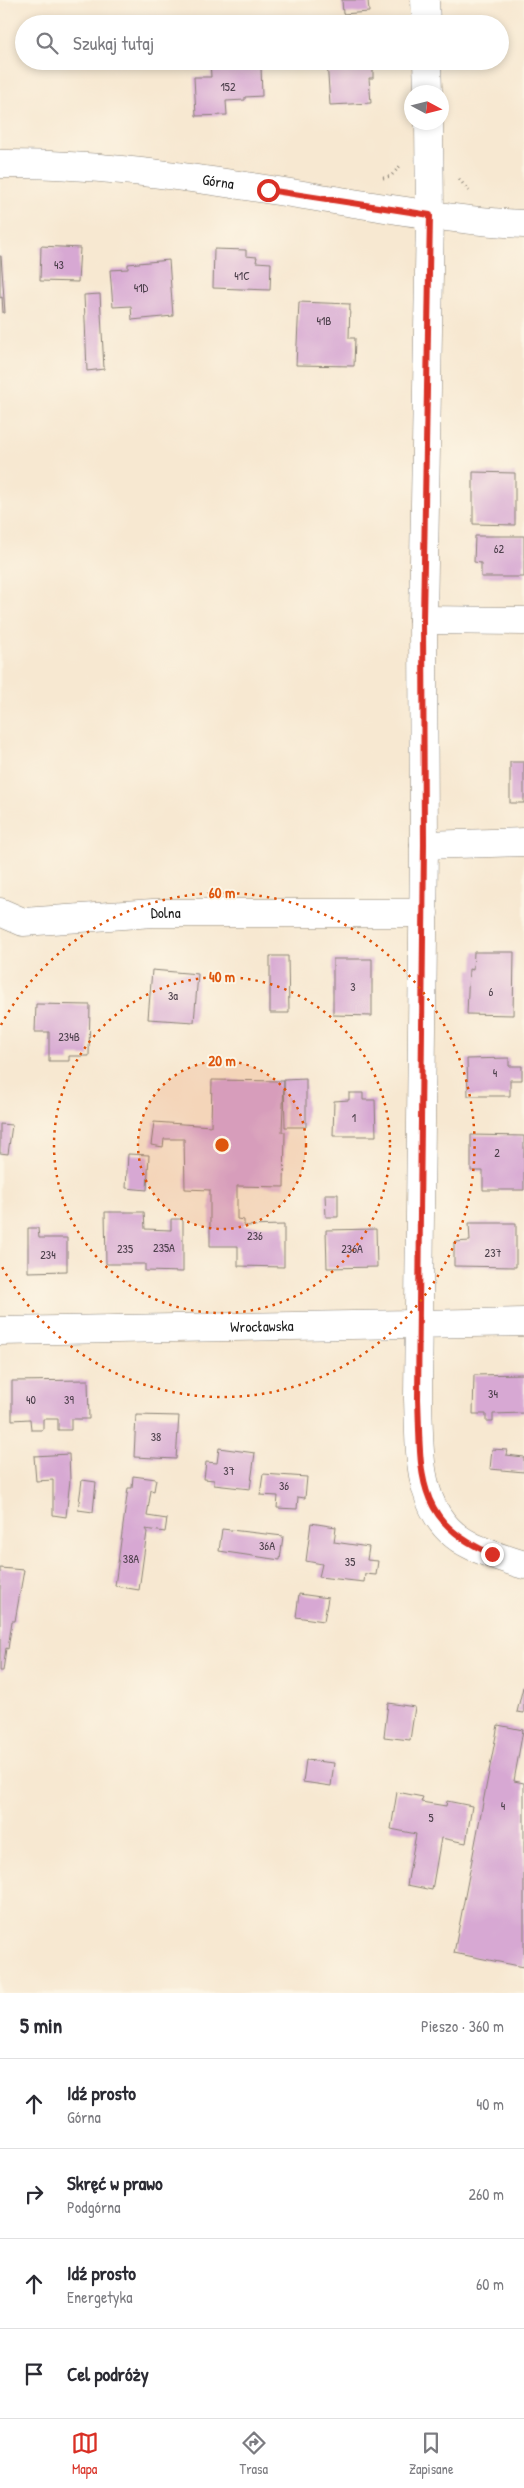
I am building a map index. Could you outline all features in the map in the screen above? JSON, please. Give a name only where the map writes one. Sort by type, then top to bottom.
[{"type":"street","points":[[425,0],[426,15]]},
{"type":"street","points":[[427,70],[428,85]]},
{"type":"street","points":[[429,130],[430,215],[423,620],[424,913],[418,1399],[422,1477],[432,1508],[448,1530],[468,1544],[524,1564]]},
{"type":"street","name":"Górna","points":[[0,164],[114,167],[430,215],[524,224]]},
{"type":"street","points":[[423,620],[524,621]]},
{"type":"street","points":[[424,844],[524,842]]},
{"type":"street","name":"Dolna","points":[[0,912],[23,922],[152,913],[424,913]]},
{"type":"street","name":"Wrocławska","points":[[0,1331],[524,1322]]},
{"type":"building","points":[[342,0],[368,0],[369,12],[343,14]]},
{"type":"building","points":[[211,70],[261,70],[262,96],[245,97],[245,100],[226,101],[227,115],[196,116],[194,77],[211,77]]},
{"type":"building","points":[[328,70],[373,70],[373,78],[369,78],[371,103],[330,105]]},
{"type":"building","points":[[41,246],[80,248],[78,282],[40,281]]},
{"type":"building","points":[[214,249],[246,250],[246,256],[257,257],[256,262],[271,263],[270,290],[213,288]]},
{"type":"building","points":[[0,256],[5,313],[3,313],[2,297],[0,298]]},
{"type":"building","points":[[169,260],[173,316],[132,320],[131,306],[113,307],[110,270],[128,269],[128,264]]},
{"type":"building","points":[[100,294],[104,369],[87,371],[84,295]]},
{"type":"building","points":[[299,302],[350,304],[349,338],[355,338],[354,366],[296,365]]},
{"type":"building","points":[[473,472],[515,473],[515,525],[473,524]]},
{"type":"building","points":[[475,536],[524,536],[524,577],[481,577],[481,563],[474,562]]},
{"type":"building","points":[[510,762],[524,762],[524,803],[510,803]]},
{"type":"building","points":[[474,952],[514,952],[513,1015],[467,1014],[469,969],[473,970]]},
{"type":"building","points":[[270,956],[288,956],[289,1013],[270,1013]]},
{"type":"building","points":[[333,959],[372,959],[372,1016],[333,1015]]},
{"type":"building","points":[[152,970],[198,974],[194,1022],[148,1019]]},
{"type":"building","points":[[36,1004],[90,1005],[89,1056],[69,1056],[69,1061],[49,1061],[49,1032],[35,1032]]},
{"type":"building","points":[[509,1058],[509,1066],[522,1066],[522,1080],[510,1080],[510,1096],[468,1096],[467,1059]]},
{"type":"building","points":[[306,1079],[306,1127],[285,1127],[284,1080]]},
{"type":"building","points":[[212,1080],[284,1081],[282,1132],[285,1132],[284,1187],[237,1186],[237,1219],[244,1220],[244,1226],[284,1225],[284,1267],[238,1266],[238,1246],[210,1246],[210,1190],[185,1189],[184,1139],[164,1139],[163,1147],[151,1145],[154,1122],[211,1126]]},
{"type":"building","points":[[349,1093],[363,1093],[363,1100],[375,1100],[376,1136],[333,1136],[334,1101],[349,1100]]},
{"type":"building","points":[[0,1124],[12,1125],[8,1154],[0,1153]]},
{"type":"building","points":[[471,1135],[524,1136],[524,1190],[483,1190],[483,1171],[471,1171]]},
{"type":"building","points":[[128,1154],[149,1155],[147,1190],[126,1188]]},
{"type":"building","points":[[325,1194],[338,1194],[338,1217],[326,1217]]},
{"type":"building","points":[[105,1212],[144,1212],[145,1229],[171,1230],[171,1219],[181,1219],[183,1221],[183,1272],[145,1271],[145,1264],[106,1264]]},
{"type":"building","points":[[469,1223],[516,1223],[516,1267],[454,1266],[454,1242],[470,1241]]},
{"type":"building","points":[[28,1228],[38,1228],[39,1238],[67,1238],[67,1271],[28,1272]]},
{"type":"building","points":[[376,1229],[377,1267],[327,1268],[326,1230]]},
{"type":"building","points":[[524,1374],[524,1413],[493,1414],[493,1421],[486,1421],[486,1414],[473,1414],[474,1375]]},
{"type":"building","points":[[88,1380],[89,1419],[71,1419],[71,1430],[58,1430],[58,1419],[43,1419],[43,1430],[31,1430],[30,1419],[12,1420],[12,1381]]},
{"type":"building","points":[[136,1415],[179,1416],[176,1459],[134,1457]]},
{"type":"building","points":[[219,1448],[255,1453],[250,1489],[214,1485],[214,1480],[204,1479],[206,1462],[217,1463]]},
{"type":"building","points":[[492,1449],[507,1450],[506,1455],[524,1457],[524,1472],[490,1469]]},
{"type":"building","points":[[69,1454],[70,1480],[66,1517],[53,1515],[53,1480],[36,1481],[34,1456]]},
{"type":"building","points":[[263,1474],[307,1477],[305,1498],[298,1497],[297,1509],[277,1508],[278,1496],[260,1495]]},
{"type":"building","points":[[133,1476],[156,1479],[154,1491],[151,1490],[147,1516],[167,1519],[165,1532],[145,1529],[147,1532],[139,1590],[115,1586],[128,1488],[132,1488]]},
{"type":"building","points":[[82,1480],[96,1482],[93,1512],[78,1510]]},
{"type":"building","points":[[311,1523],[336,1527],[334,1542],[369,1547],[367,1560],[378,1561],[376,1575],[365,1574],[364,1582],[319,1577],[322,1564],[306,1561]]},
{"type":"building","points":[[222,1529],[283,1536],[280,1560],[219,1551]]},
{"type":"building","points":[[0,1568],[24,1570],[15,1621],[12,1621],[8,1649],[6,1648],[3,1671],[0,1671]]},
{"type":"building","points":[[299,1594],[328,1598],[324,1621],[296,1617]]},
{"type":"building","points":[[524,1687],[524,1713],[517,1712]]},
{"type":"building","points":[[388,1703],[415,1707],[410,1740],[384,1737]]},
{"type":"building","points":[[498,1725],[523,1730],[514,1781],[524,1783],[524,1967],[454,1953]]},
{"type":"building","points":[[306,1760],[334,1763],[331,1786],[303,1782]]},
{"type":"building","points":[[397,1792],[423,1797],[421,1802],[446,1806],[447,1801],[472,1806],[466,1843],[441,1838],[432,1890],[407,1885],[416,1834],[391,1829]]},
{"type":"route","points":[[268,190],[430,215],[423,620],[424,844],[418,1399],[420,1445],[422,1477],[432,1508],[448,1530],[468,1544],[492,1554]]}]
